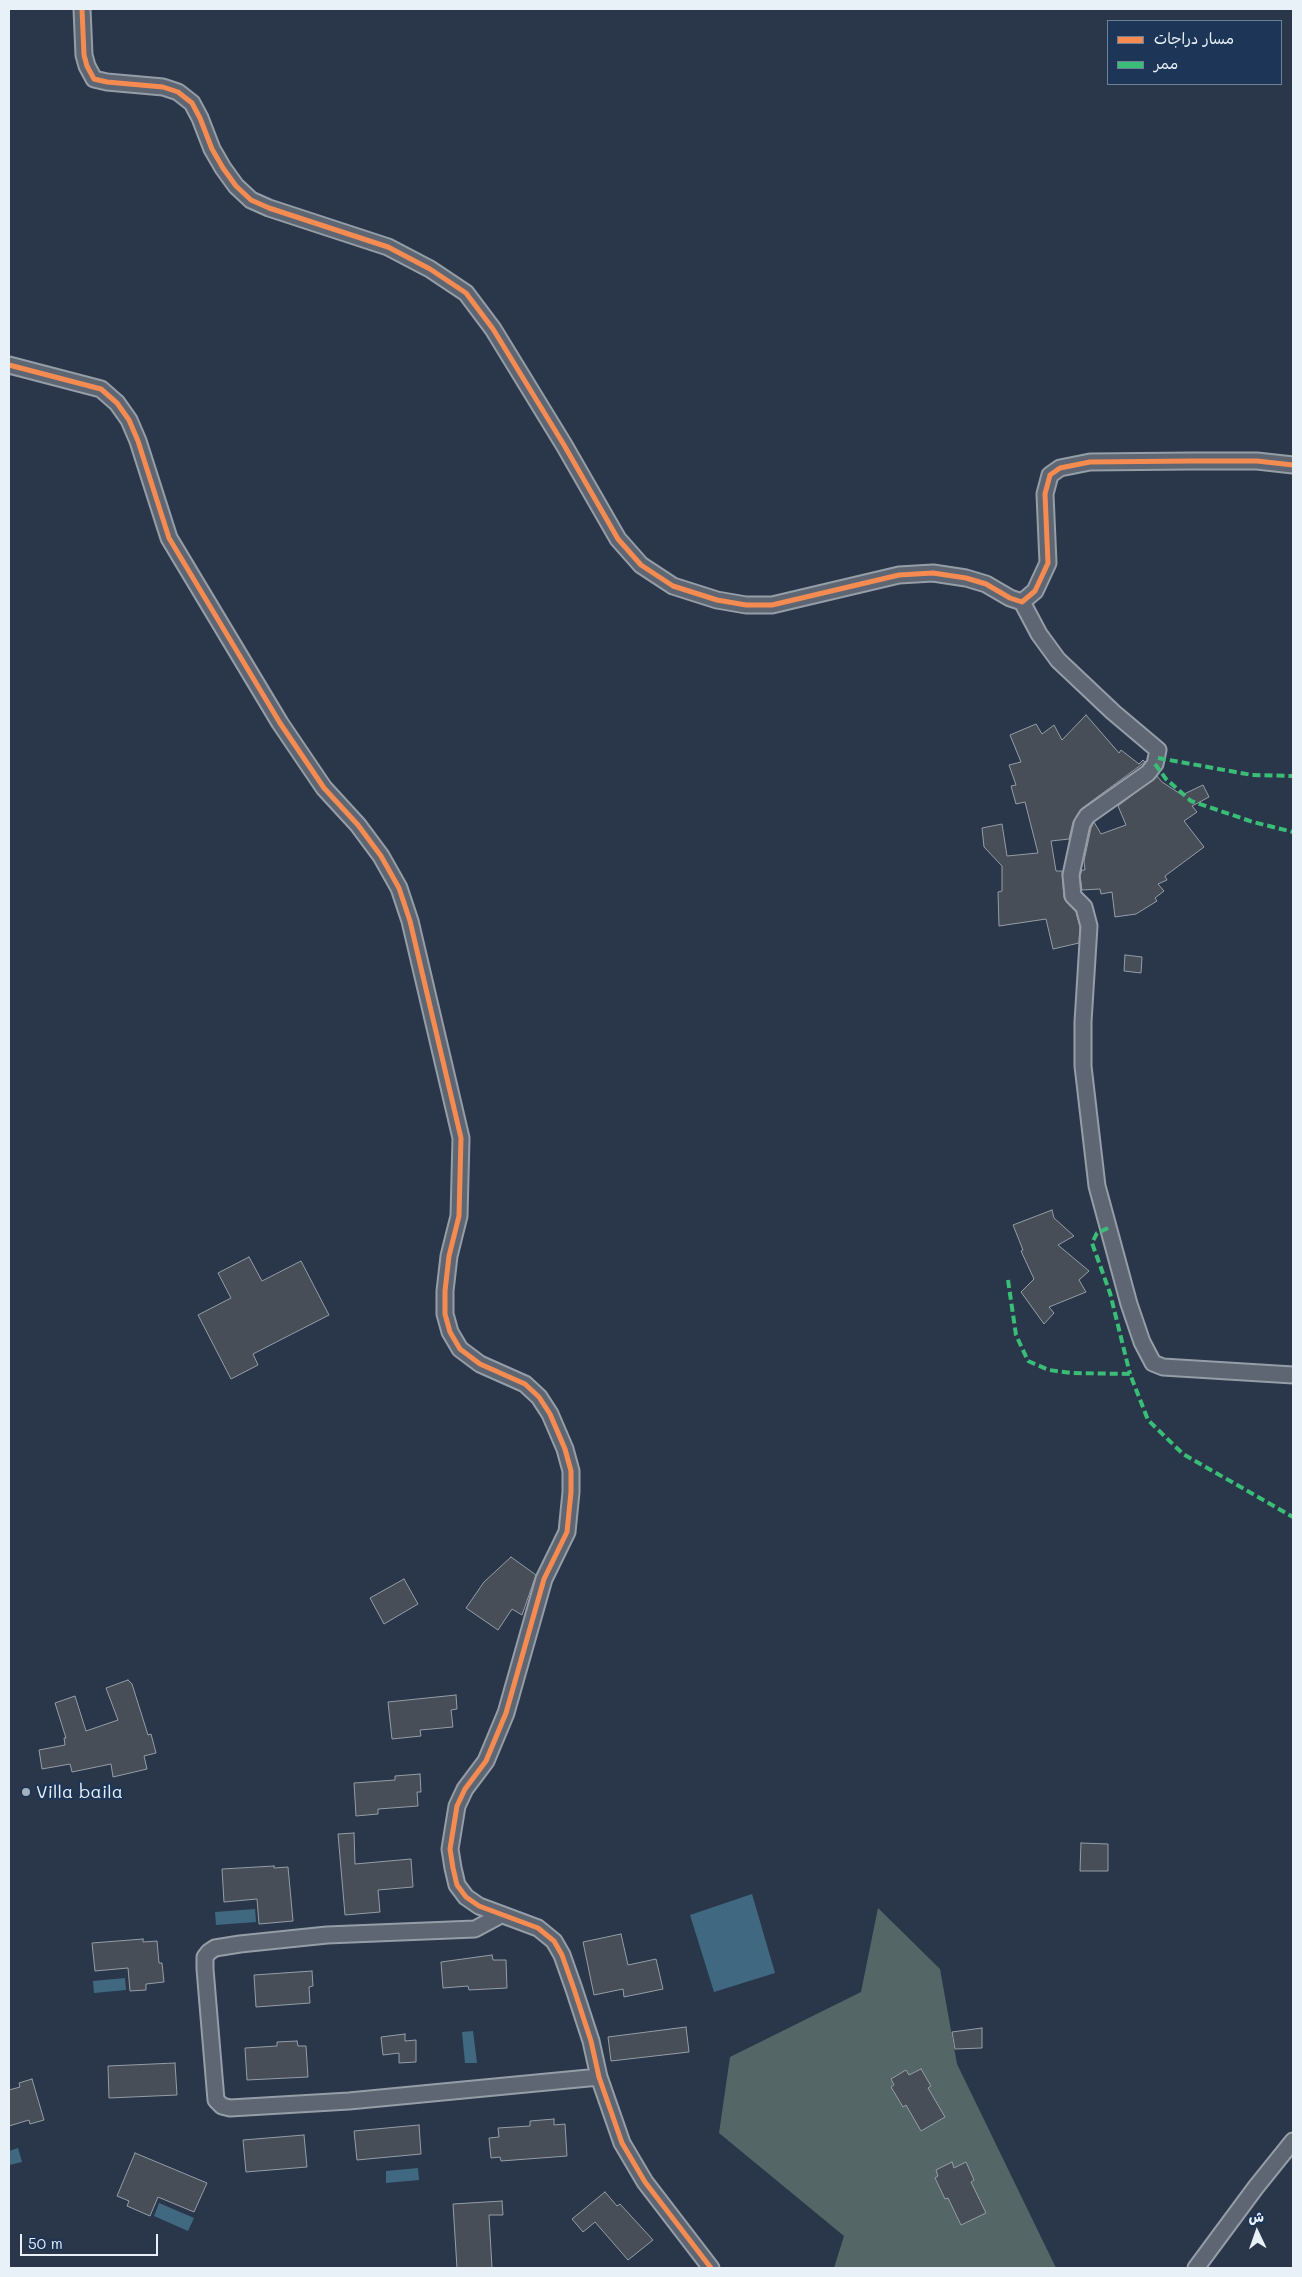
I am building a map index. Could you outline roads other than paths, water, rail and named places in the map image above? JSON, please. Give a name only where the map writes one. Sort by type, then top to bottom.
[{"type":"street","points":[[82,9],[84,55],[94,79],[163,87],[178,92],[192,103],[212,149],[223,168],[236,186],[251,200],[277,211],[388,247],[430,269],[466,293],[493,329],[564,445],[618,539],[641,565],[673,586],[717,600],[746,605],[772,606],[899,575],[932,573],[966,578],[986,584],[1010,598],[1022,602],[1039,634],[1058,660],[1113,712],[1158,750],[1155,764],[1148,773],[1087,816],[1082,824],[1071,875],[1073,896],[1084,907],[1089,926],[1083,1022],[1083,1066],[1098,1186],[1129,1304],[1142,1342],[1153,1363],[1163,1367],[1293,1375]]},
{"type":"street","points":[[9,365],[100,389],[117,403],[129,420],[138,440],[169,538],[280,723],[324,788],[358,825],[381,856],[399,888],[410,921],[461,1138],[459,1216],[449,1256],[445,1291],[445,1314],[450,1332],[460,1349],[480,1364],[525,1384],[539,1397],[550,1414],[565,1449],[570,1471],[571,1492],[567,1532],[544,1579],[506,1713],[486,1761],[465,1789],[457,1806],[452,1827],[450,1849],[457,1885],[466,1897],[479,1906],[538,1928],[554,1941],[562,1956],[574,1990],[591,2041],[599,2077],[622,2142],[632,2161],[664,2208],[712,2268]]},
{"type":"street","points":[[1022,602],[1035,591],[1048,563],[1045,494],[1050,475],[1060,468],[1090,462],[1154,461],[1258,461],[1293,465]]},
{"type":"street","points":[[501,1915],[474,1929],[327,1935],[215,1948],[206,1957],[204,1969],[216,2100],[222,2106],[230,2108],[339,2102],[599,2077]]},
{"type":"street","points":[[1196,2268],[1293,2141]]},
{"type":"water","points":[[752,1894],[775,1973],[714,1992],[690,1915]]},
{"type":"water","points":[[255,1909],[256,1922],[216,1925],[215,1912]]},
{"type":"water","points":[[125,1978],[126,1990],[94,1993],[93,1981]]},
{"type":"water","points":[[473,2031],[477,2063],[465,2063],[462,2032]]},
{"type":"water","points":[[18,2148],[22,2162],[9,2165],[9,2151]]},
{"type":"water","points":[[418,2168],[419,2180],[386,2183],[386,2171]]},
{"type":"water","points":[[159,2203],[194,2218],[188,2231],[154,2216]]},
{"type":"place","name":"Villa baila","points":[[26,1792]]}]
